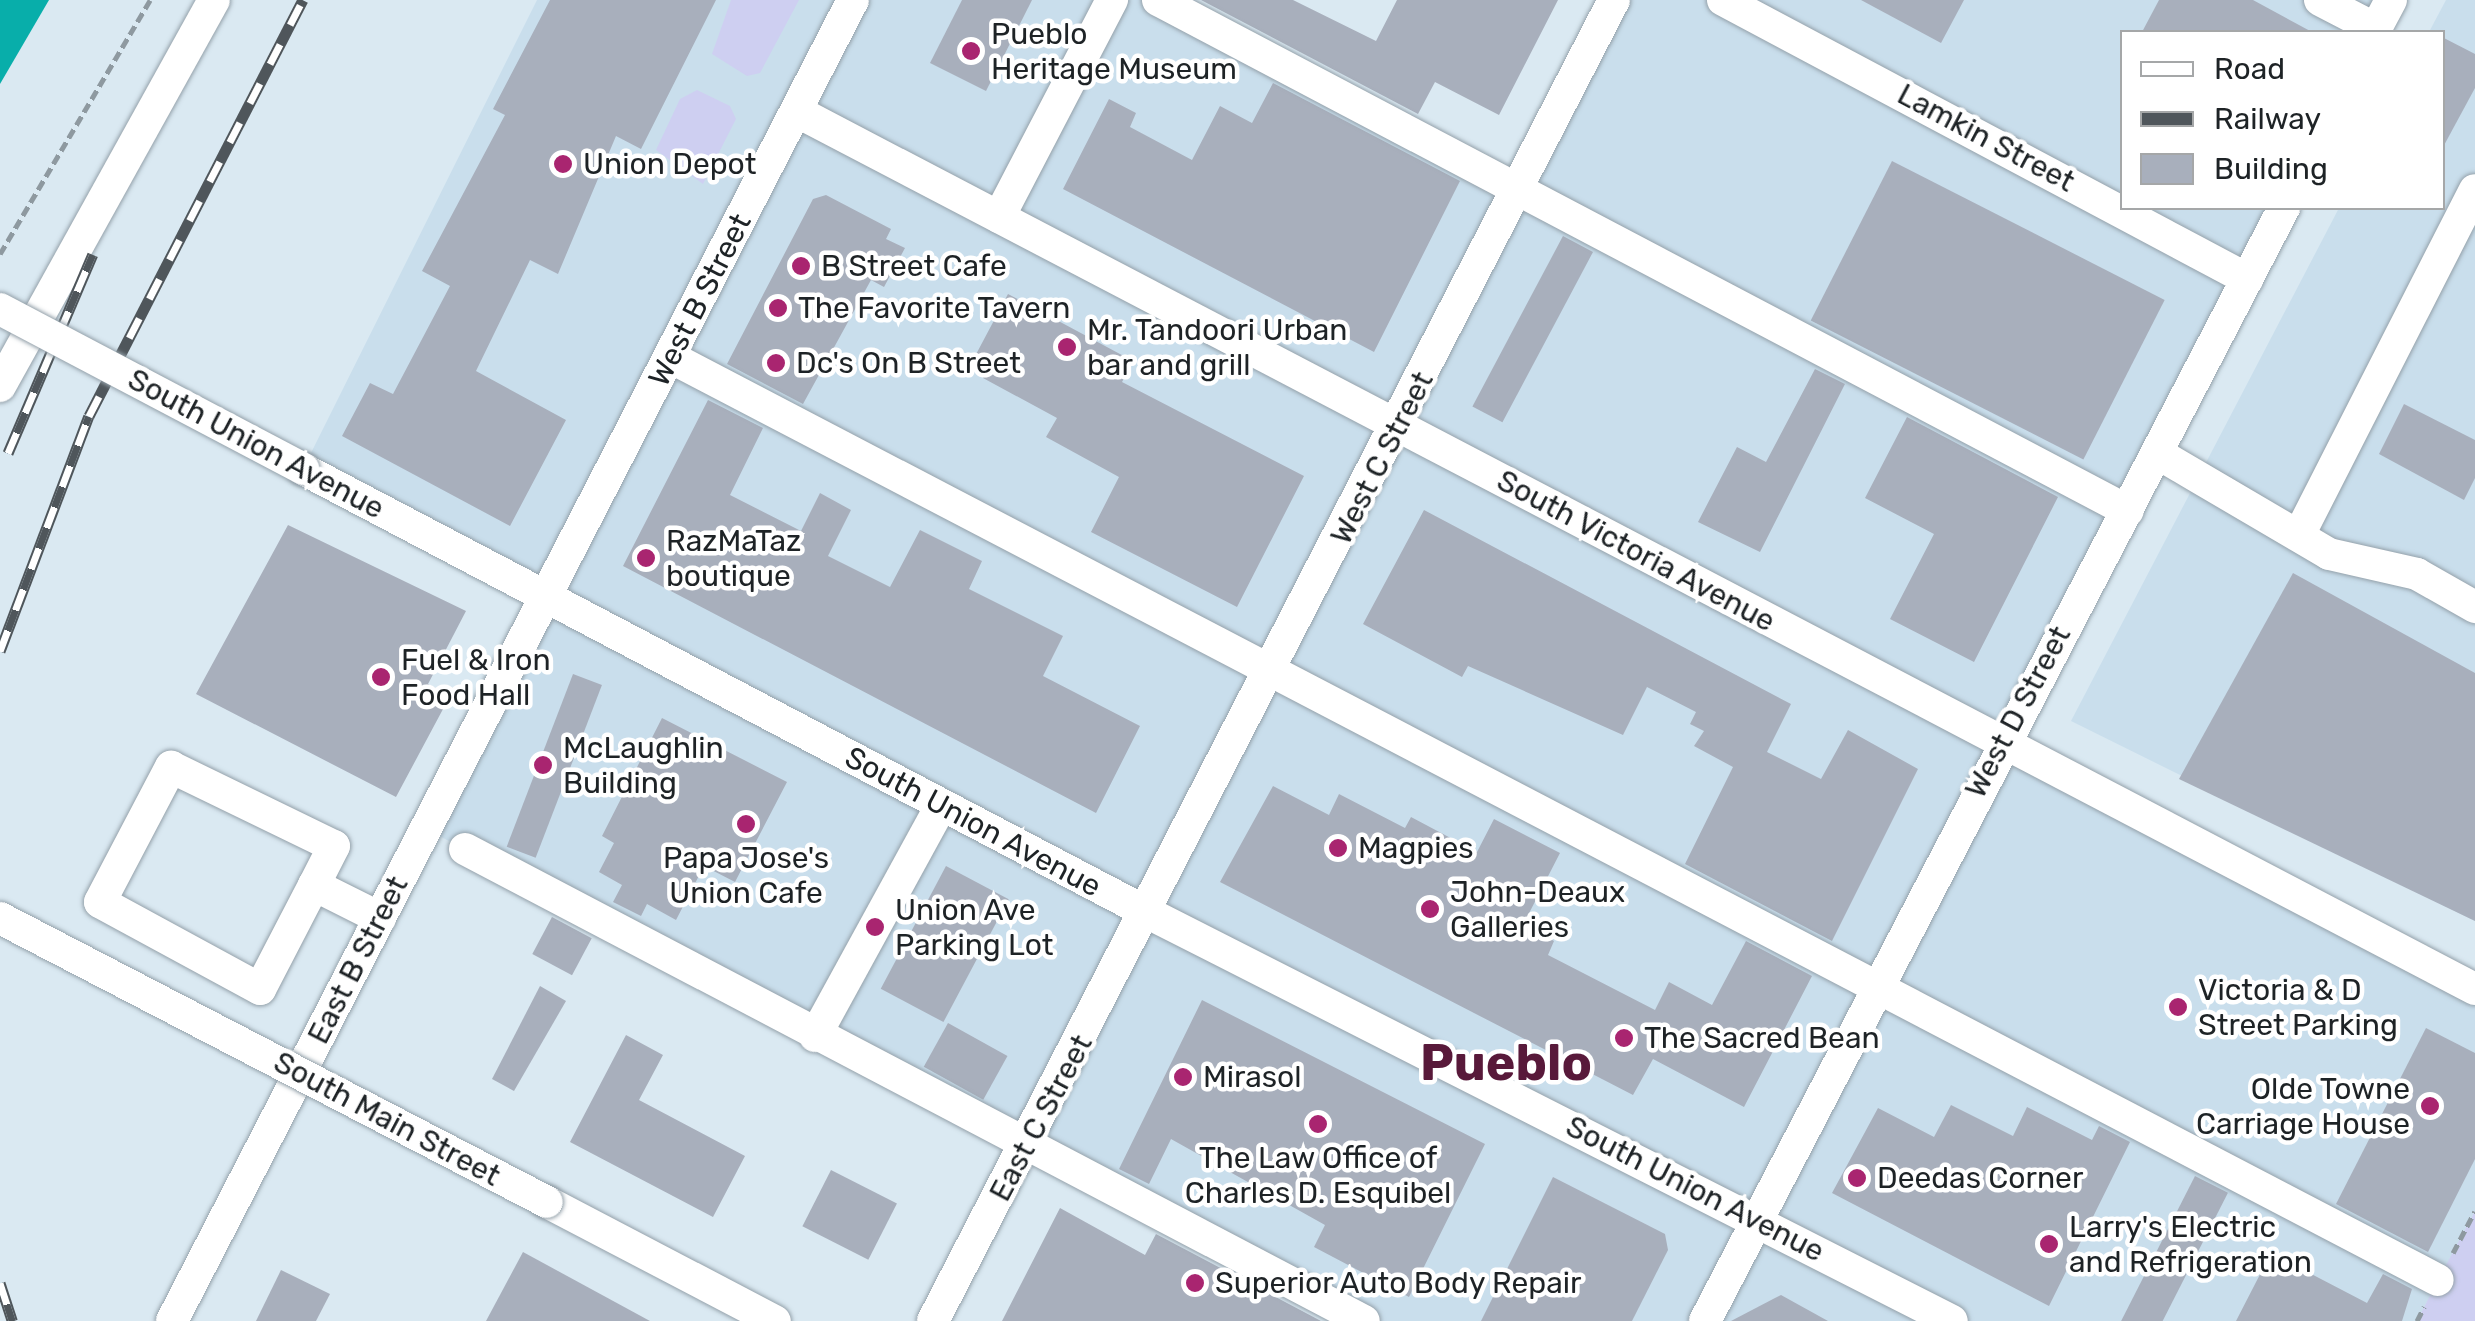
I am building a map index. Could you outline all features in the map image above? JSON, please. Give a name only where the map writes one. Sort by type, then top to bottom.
[{"type":"street","points":[[0,386],[214,0]]},
{"type":"street","name":"West B Street","points":[[547,600],[853,0]]},
{"type":"street","points":[[999,218],[1112,0]]},
{"type":"street","points":[[1158,0],[2128,511]]},
{"type":"street","name":"West C Street","points":[[1150,914],[1614,0]]},
{"type":"street","name":"Lamkin Street","points":[[1724,0],[2247,279]]},
{"type":"street","points":[[2320,0],[2373,30]]},
{"type":"street","points":[[2376,30],[2391,0]]},
{"type":"street","name":"South Victoria Avenue","points":[[798,112],[2475,989]]},
{"type":"street","points":[[2299,535],[2475,190]]},
{"type":"street","name":"West D Street","points":[[1704,1321],[1877,980],[2128,511],[2283,210]]},
{"type":"street","name":"South Union Avenue","points":[[0,309],[941,806],[1952,1321]]},
{"type":"street","points":[[670,357],[1272,675],[1877,980],[2438,1280]]},
{"type":"street","points":[[2158,453],[2329,554],[2417,574],[2475,606]]},
{"type":"street","name":"East B Street","points":[[177,1319],[547,600]]},
{"type":"street","points":[[171,766],[334,846],[314,885],[260,989],[100,902],[171,766]]},
{"type":"street","points":[[815,1036],[941,806]]},
{"type":"street","points":[[465,850],[1025,1148],[1364,1321]]},
{"type":"street","points":[[314,885],[380,918]]},
{"type":"street","name":"East C Street","points":[[934,1321],[1150,914]]},
{"type":"street","name":"South Main Street","points":[[0,918],[775,1321]]},
{"type":"path","points":[[0,254],[150,0]]},
{"type":"shaded area","points":[[0,0],[49,0],[0,84]]},
{"type":"shaded area","points":[[537,0],[1158,0],[1519,187],[1614,0],[2391,0],[2375,30],[2120,30],[2120,210],[2283,210],[2002,742],[2475,989],[2475,1211],[2417,1321],[1364,1321],[426,829],[547,600],[303,469]]},
{"type":"shaded area","points":[[731,0],[799,0],[760,73],[747,76],[712,54]]},
{"type":"shaded area","points":[[2446,0],[2475,0],[2475,921],[2071,721],[2338,210],[2445,210],[2445,30],[2430,30]]},
{"type":"shaded area","points":[[697,90],[730,106],[736,119],[703,184],[656,150],[680,99]]},
{"type":"shaded area","points":[[2475,1211],[2475,1321],[2417,1321],[2438,1280]]},
{"type":"building","points":[[550,0],[716,0],[641,149],[616,136],[558,274],[530,260],[476,371],[566,420],[510,526],[342,436],[370,383],[393,394],[450,286],[422,271],[505,115],[493,109]]},
{"type":"building","points":[[962,0],[1032,0],[986,91],[930,63]]},
{"type":"building","points":[[1201,0],[1293,0],[1376,41],[1397,0],[1558,0],[1499,115],[1435,82],[1418,114]]},
{"type":"building","points":[[1861,0],[1964,0],[1941,43]]},
{"type":"building","points":[[2159,0],[2253,0],[2308,30],[2143,30]]},
{"type":"building","points":[[2445,39],[2475,54],[2475,88],[2445,143]]},
{"type":"building","points":[[1273,83],[1460,181],[1374,352],[1063,189],[1109,99],[1136,113],[1130,127],[1192,160],[1220,106],[1252,123]]},
{"type":"building","points":[[1892,161],[2165,300],[2083,459],[1811,320]]},
{"type":"building","points":[[826,195],[891,229],[886,239],[905,248],[884,287],[871,280],[803,404],[727,364],[813,199]]},
{"type":"building","points":[[1563,236],[1593,252],[1502,422],[1472,406]]},
{"type":"building","points":[[1008,294],[1133,361],[1122,382],[1304,476],[1237,607],[1091,532],[1119,477],[1046,437],[1057,418],[983,378],[988,368],[973,360]]},
{"type":"building","points":[[1815,369],[1845,384],[1760,552],[1698,522],[1737,447],[1766,462]]},
{"type":"building","points":[[708,400],[763,428],[730,495],[801,531],[820,493],[851,510],[828,556],[890,587],[920,530],[982,561],[969,589],[1063,636],[1043,676],[1140,726],[1096,813],[623,566]]},
{"type":"building","points":[[2404,404],[2475,440],[2475,478],[2464,500],[2379,454]]},
{"type":"building","points":[[1907,417],[2058,497],[1974,662],[1890,619],[1934,534],[1865,498]]},
{"type":"building","points":[[1424,510],[1791,704],[1767,752],[1821,779],[1848,730],[1918,769],[1832,941],[1685,864],[1733,767],[1694,746],[1704,731],[1690,724],[1696,712],[1647,687],[1623,735],[1468,666],[1462,677],[1363,624]]},
{"type":"building","points":[[288,525],[466,611],[428,684],[450,696],[396,797],[196,694]]},
{"type":"building","points":[[2293,573],[2475,673],[2475,921],[2179,779]]},
{"type":"building","name":"McLaughlin Building","points":[[573,674],[602,685],[536,858],[507,847]]},
{"type":"building","points":[[662,718],[787,782],[735,882],[704,866],[676,920],[647,904],[641,916],[613,902],[622,885],[599,872],[614,843],[602,836]]},
{"type":"building","points":[[1273,786],[1329,815],[1339,794],[1405,828],[1411,817],[1477,852],[1494,819],[1560,853],[1523,925],[1554,941],[1548,955],[1655,1010],[1669,982],[1712,1005],[1746,941],[1812,976],[1744,1107],[1653,1059],[1633,1095],[1220,882]]},
{"type":"building","points":[[946,866],[1009,899],[943,1022],[881,989]]},
{"type":"building","points":[[552,917],[592,938],[572,975],[532,954]]},
{"type":"building","points":[[540,986],[566,1001],[514,1091],[492,1079]]},
{"type":"building","points":[[1202,1000],[1485,1144],[1409,1297],[1314,1247],[1325,1225],[1171,1139],[1149,1184],[1119,1169]]},
{"type":"building","points":[[948,1023],[1007,1056],[983,1100],[924,1067]]},
{"type":"building","name":"Olde Towne Carriage House","points":[[2426,1028],[2475,1053],[2475,1159],[2428,1252],[2336,1204]]},
{"type":"building","points":[[626,1035],[663,1055],[639,1100],[745,1156],[713,1217],[570,1142]]},
{"type":"building","points":[[1951,1105],[2013,1136],[2027,1107],[2092,1140],[2099,1126],[2130,1142],[2049,1306],[1832,1193],[1878,1108],[1934,1137]]},
{"type":"building","points":[[831,1170],[897,1204],[868,1260],[802,1226]]},
{"type":"building","points":[[2195,1176],[2228,1193],[2163,1321],[2121,1321]]},
{"type":"building","points":[[1553,1177],[1665,1234],[1668,1250],[1632,1321],[1481,1321]]},
{"type":"building","points":[[1060,1208],[1145,1255],[1156,1234],[1321,1321],[1002,1321]]},
{"type":"building","points":[[523,1252],[650,1321],[486,1321]]},
{"type":"building","points":[[2271,1253],[2367,1303],[2383,1274],[2412,1289],[2402,1321],[2236,1321]]},
{"type":"building","points":[[281,1270],[330,1294],[316,1321],[256,1321]]},
{"type":"building","points":[[1781,1295],[1828,1321],[1731,1321],[1775,1298]]},
{"type":"railway","points":[[0,651],[89,416],[303,0]]},
{"type":"railway","points":[[8,453],[93,254]]},
{"type":"railway","points":[[0,1283],[12,1321]]},
{"type":"place","name":"Pueblo Heritage Museum","points":[[971,51]]},
{"type":"place","name":"Union Depot","points":[[563,164]]},
{"type":"place","name":"B Street Cafe","points":[[801,266]]},
{"type":"place","name":"The Favorite Tavern","points":[[778,308]]},
{"type":"place","name":"Mr. Tandoori Urban bar and grill","points":[[1067,347]]},
{"type":"place","name":"Dc's On B Street","points":[[776,363]]},
{"type":"place","name":"RazMaTaz boutique","points":[[646,558]]},
{"type":"place","name":"Fuel & Iron Food Hall","points":[[381,677]]},
{"type":"place","name":"McLaughlin Building","points":[[543,765]]},
{"type":"place","name":"Papa Jose's Union Cafe","points":[[746,824]]},
{"type":"place","name":"Magpies","points":[[1338,848]]},
{"type":"place","name":"John-Deaux Galleries","points":[[1430,909]]},
{"type":"place","name":"Union Ave Parking Lot","points":[[875,927]]},
{"type":"place","name":"Victoria & D Street Parking","points":[[2178,1007]]},
{"type":"place","name":"The Sacred Bean","points":[[1624,1038]]},
{"type":"place","name":"Mirasol","points":[[1183,1077]]},
{"type":"place","name":"Olde Towne Carriage House","points":[[2430,1106]]},
{"type":"place","name":"The Law Office of Charles D. Esquibel","points":[[1318,1124]]},
{"type":"place","name":"Deedas Corner","points":[[1857,1178]]},
{"type":"place","name":"Larry's Electric and Refrigeration","points":[[2049,1244]]},
{"type":"place","name":"Superior Auto Body Repair","points":[[1195,1283]]},
{"type":"district","name":"Pueblo","points":[[1506,1064]]}]
